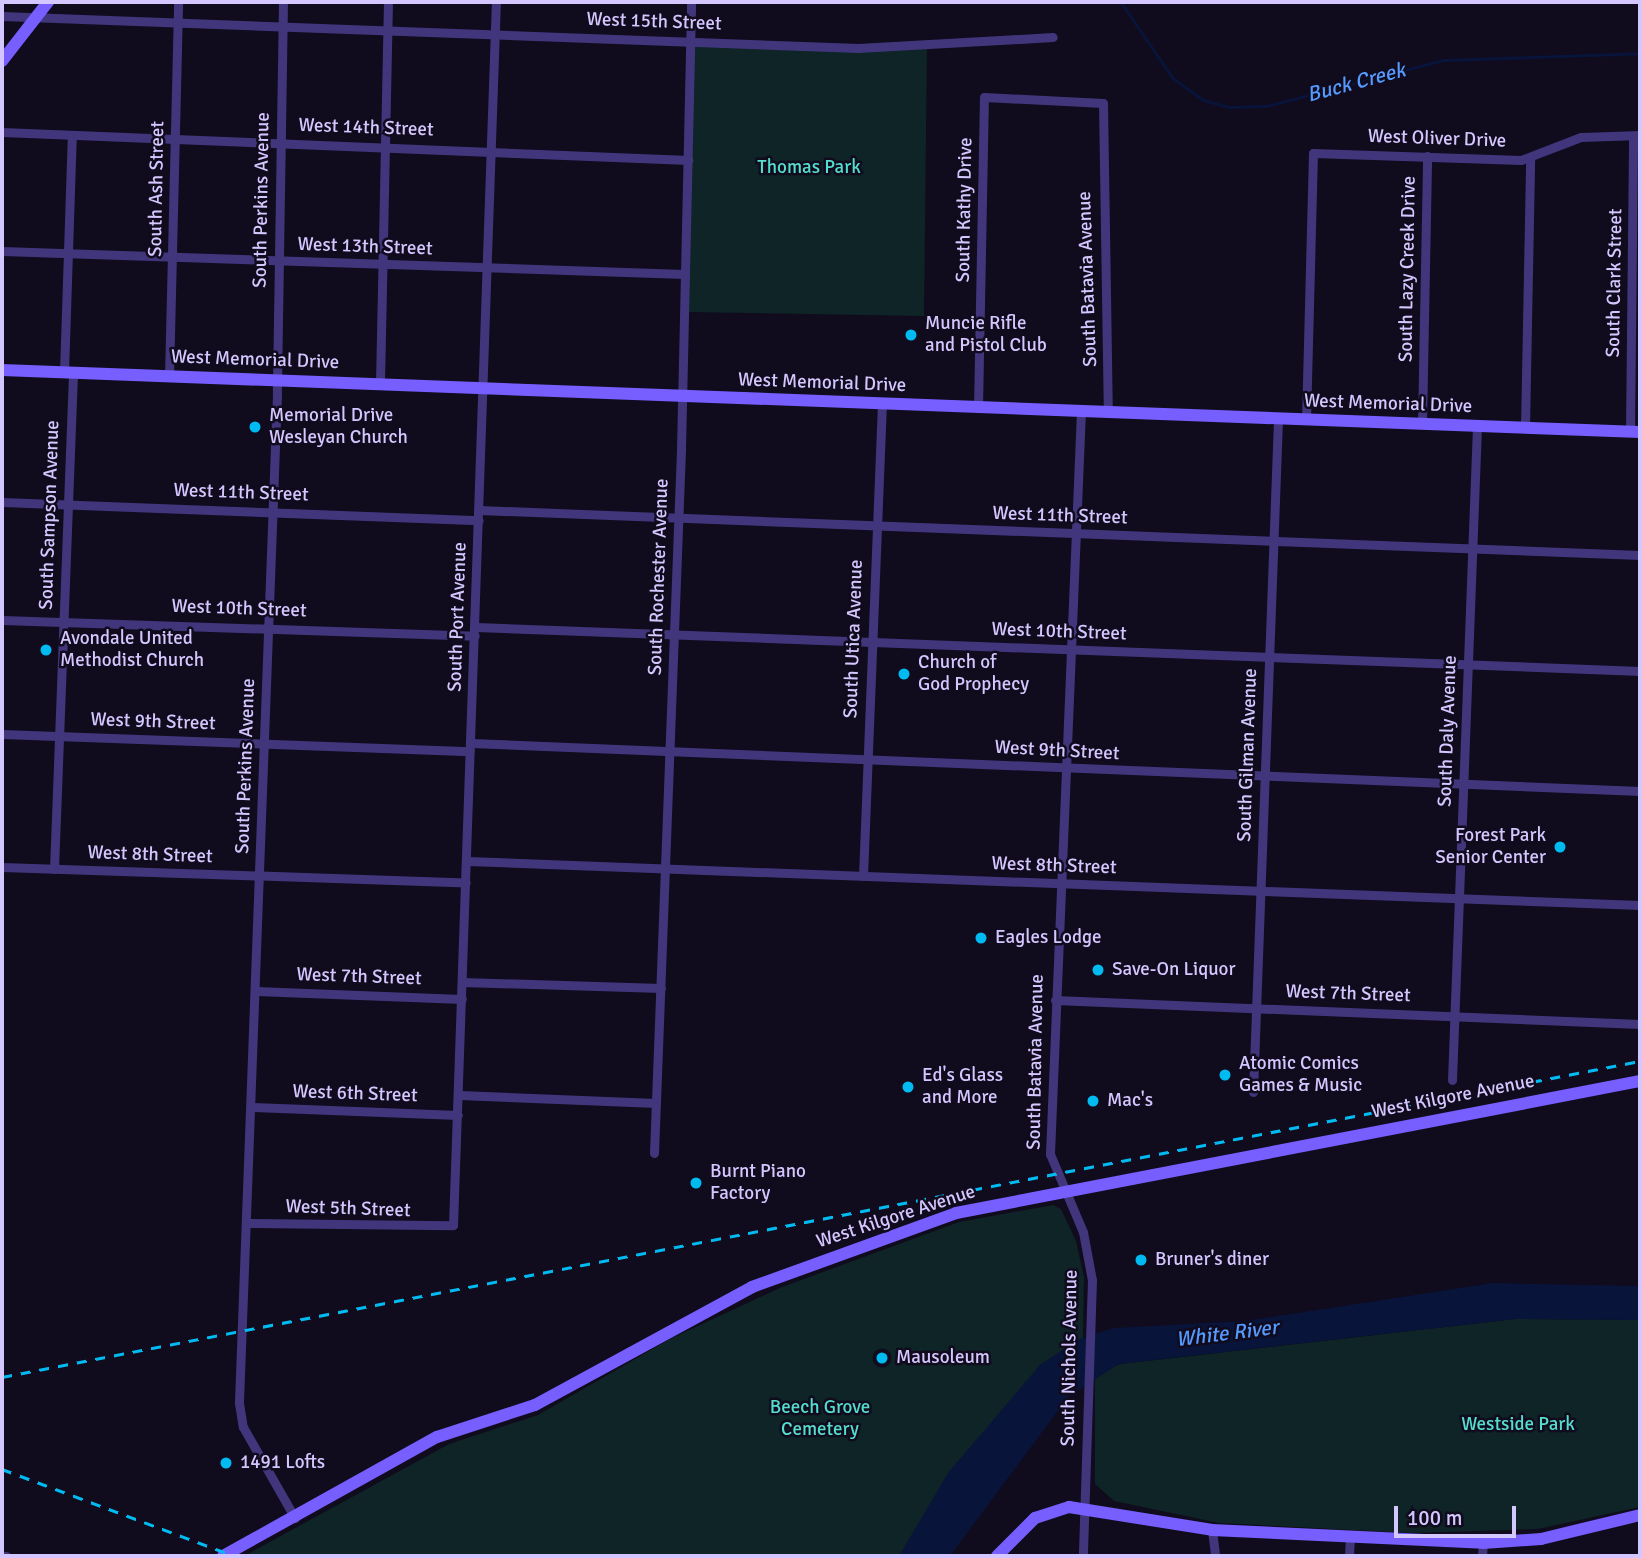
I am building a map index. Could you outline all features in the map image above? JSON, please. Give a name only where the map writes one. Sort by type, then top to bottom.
[{"type":"main road","points":[[2,61],[48,2]]},
{"type":"main road","name":"West Memorial Drive","points":[[2,370],[380,383],[683,398],[1635,432]]},
{"type":"main road","name":"West Kilgore Avenue","points":[[223,1556],[437,1437],[535,1405],[752,1287],[956,1213],[1640,1081]]},
{"type":"main road","points":[[997,1556],[1035,1518],[1085,1506],[1212,1530],[1483,1543],[1541,1539],[1640,1515]]},
{"type":"street","name":"South Ash Street","points":[[169,376],[178,2]]},
{"type":"street","name":"South Perkins Avenue","points":[[283,2],[273,512],[239,1410],[295,1518]]},
{"type":"street","points":[[380,383],[388,2]]},
{"type":"street","name":"South Port Avenue","points":[[447,1230],[453,1225],[458,1115],[496,2]]},
{"type":"street","name":"South Rochester Avenue","points":[[654,1153],[683,398],[691,2]]},
{"type":"street","name":"West 15th Street","points":[[2,16],[858,48],[1053,37]]},
{"type":"street","name":"South Kathy Drive","points":[[978,408],[984,97],[1103,103]]},
{"type":"street","name":"South Batavia Avenue","points":[[1103,103],[1108,412]]},
{"type":"street","name":"West 14th Street","points":[[2,132],[688,160]]},
{"type":"street","name":"West Oliver Drive","points":[[1306,420],[1313,153],[1530,157],[1581,137],[1637,135]]},
{"type":"street","name":"South Clark Street","points":[[1635,432],[1637,135]]},
{"type":"street","name":"South Sampson Avenue","points":[[54,869],[68,504],[67,253],[72,136]]},
{"type":"street","name":"South Lazy Creek Drive","points":[[1422,424],[1427,156]]},
{"type":"street","points":[[1525,428],[1530,157]]},
{"type":"street","name":"West 13th Street","points":[[2,251],[685,274]]},
{"type":"street","name":"South Utica Avenue","points":[[863,876],[882,404]]},
{"type":"street","name":"South Batavia Avenue","points":[[1054,1168],[1055,1000],[1081,411]]},
{"type":"street","name":"South Gilman Avenue","points":[[1253,1092],[1278,419]]},
{"type":"street","name":"South Daly Avenue","points":[[1452,1080],[1477,426]]},
{"type":"street","name":"West 11th Street","points":[[2,502],[273,512],[678,520],[1640,555]]},
{"type":"street","name":"West 10th Street","points":[[2,620],[674,635],[1640,671]]},
{"type":"street","name":"West 9th Street","points":[[2,734],[265,744],[670,751],[1066,770],[1640,791]]},
{"type":"street","name":"West 8th Street","points":[[467,861],[1640,905]]},
{"type":"street","name":"West 8th Street","points":[[2,867],[466,883]]},
{"type":"street","points":[[462,982],[661,988]]},
{"type":"street","name":"West 7th Street","points":[[256,991],[461,999]]},
{"type":"street","name":"West 7th Street","points":[[1055,1000],[1640,1024]]},
{"type":"street","points":[[458,1095],[656,1103]]},
{"type":"street","name":"West 6th Street","points":[[251,1107],[458,1115]]},
{"type":"street","name":"South Nichols Avenue","points":[[1054,1168],[1087,1245],[1092,1295],[1083,1556]]},
{"type":"street","name":"West 5th Street","points":[[247,1223],[447,1230]]},
{"type":"street","points":[[1212,1530],[1216,1556]]},
{"type":"street","points":[[1349,1556],[1350,1536]]},
{"type":"street","points":[[1482,1556],[1483,1543]]},
{"type":"green space","name":"Thomas Park","points":[[694,44],[850,51],[927,47],[924,316],[688,312]]},
{"type":"green space","name":"Beech Grove Cemetery","points":[[1053,1205],[1061,1209],[1076,1241],[1084,1277],[1083,1338],[1040,1365],[900,1556],[244,1556],[449,1444],[538,1415],[670,1339],[782,1287],[959,1222]]},
{"type":"green space","name":"Westside Park","points":[[1515,1319],[1640,1320],[1640,1507],[1538,1529],[1411,1533],[1219,1523],[1114,1501],[1095,1484],[1095,1375],[1120,1364]]},
{"type":"water","name":"White River","points":[[1493,1283],[1640,1286],[1640,1320],[1515,1319],[1119,1364],[1069,1396],[950,1556],[899,1556],[948,1473],[1040,1365],[1077,1340],[1113,1328],[1245,1321]]},
{"type":"waterway","name":"Buck Creek","points":[[1121,2],[1173,78],[1203,100],[1230,107],[1267,106],[1444,60],[1640,53]]},
{"type":"railway","points":[[2,1377],[1640,1061]]},
{"type":"railway","points":[[2,1469],[235,1556]]},
{"type":"place","name":"Muncie Rifle and Pistol Club","points":[[911,335]]},
{"type":"place","name":"Memorial Drive Wesleyan Church","points":[[255,427]]},
{"type":"place","name":"Avondale United Methodist Church","points":[[46,650]]},
{"type":"place","name":"Church of God Prophecy","points":[[904,674]]},
{"type":"place","name":"Forest Park Senior Center","points":[[1560,847]]},
{"type":"place","name":"Eagles Lodge","points":[[981,938]]},
{"type":"place","name":"Save-On Liquor","points":[[1098,970]]},
{"type":"place","name":"Atomic Comics Games & Music","points":[[1225,1075]]},
{"type":"place","name":"Ed's Glass and More","points":[[908,1087]]},
{"type":"place","name":"Mac's","points":[[1093,1101]]},
{"type":"place","name":"Burnt Piano Factory","points":[[696,1183]]},
{"type":"place","name":"Bruner's diner","points":[[1141,1260]]},
{"type":"place","name":"Mausoleum","points":[[882,1358]]},
{"type":"place","name":"1491 Lofts","points":[[226,1463]]}]
